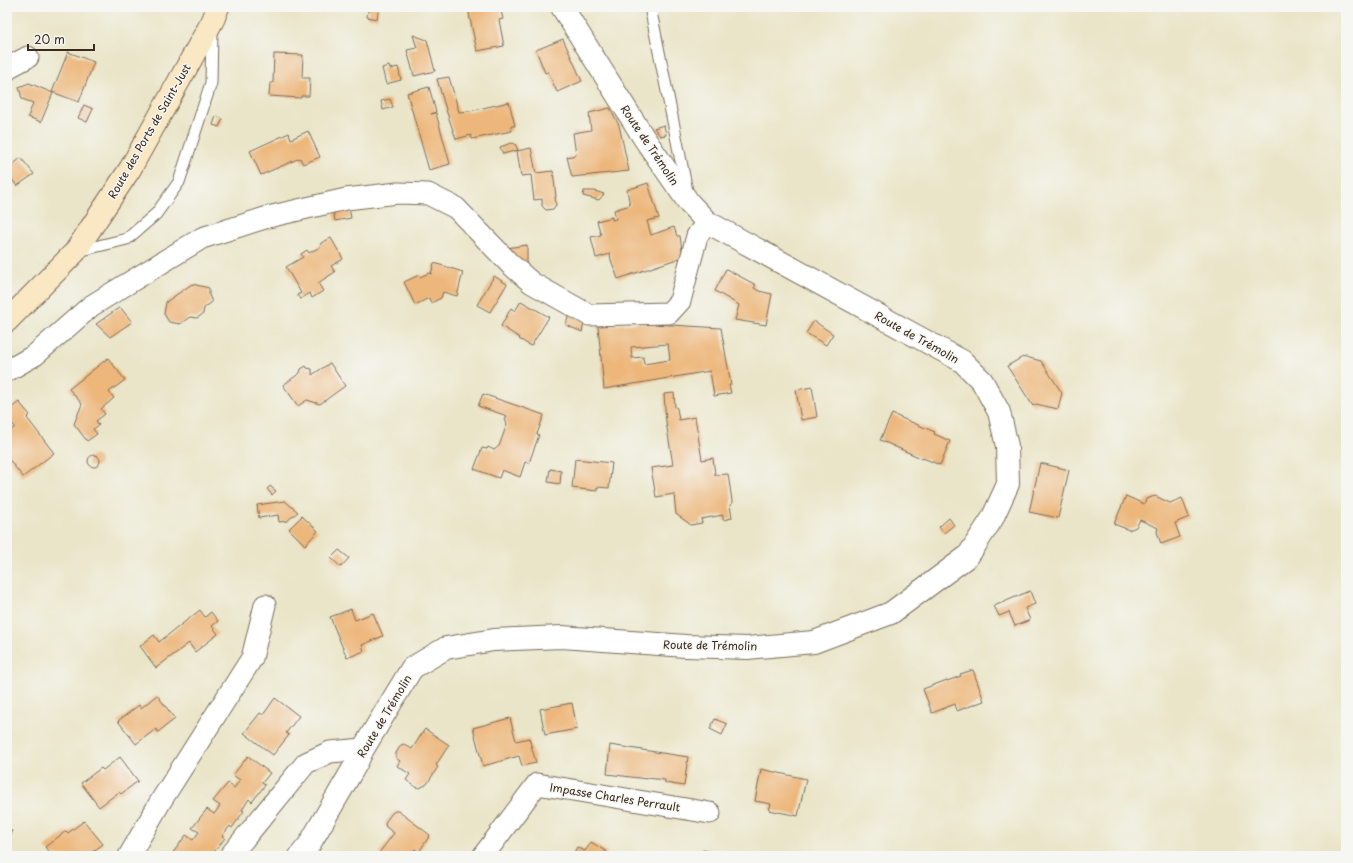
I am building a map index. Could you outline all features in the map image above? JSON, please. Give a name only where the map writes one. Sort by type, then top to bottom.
[{"type":"main road","name":"Route des Ports de Saint-Just","points":[[7,321],[75,252],[130,169],[215,14]]},
{"type":"street","name":"Route de Trémolin","points":[[300,856],[309,845],[356,764],[363,749],[412,668],[446,648],[494,640],[562,637],[686,646],[747,648],[814,642],[891,613],[968,556],[992,519],[1008,484],[1007,446],[999,412],[982,381],[962,361],[707,222],[689,204],[644,138],[562,7]]},
{"type":"street","points":[[7,70],[11,66],[28,57]]},
{"type":"street","points":[[7,371],[35,354],[91,306],[202,238],[268,217],[346,199],[398,193],[428,194],[456,208],[510,264],[532,283],[589,315],[669,313],[680,301],[697,236],[707,222]]},
{"type":"street","points":[[129,856],[162,799],[252,658],[265,605]]},
{"type":"street","points":[[230,856],[306,763],[330,752],[363,749]]},
{"type":"street","name":"Impasse Charles Perrault","points":[[483,856],[537,784],[710,813]]},
{"type":"lane","points":[[650,7],[689,204]]},
{"type":"lane","points":[[75,252],[127,239],[156,214],[179,182],[211,83],[215,14]]},
{"type":"building","points":[[369,7],[379,7],[377,19],[367,17]]},
{"type":"building","points":[[479,7],[500,7],[503,19],[499,20],[504,46],[477,51],[468,9]]},
{"type":"building","points":[[413,35],[427,40],[435,71],[414,76],[407,50],[417,48]]},
{"type":"building","points":[[563,39],[582,81],[557,92],[548,72],[545,73],[536,50]]},
{"type":"building","points":[[68,52],[94,62],[79,102],[52,92]]},
{"type":"building","points":[[274,54],[303,55],[302,78],[310,78],[309,96],[301,96],[301,98],[269,96],[270,83],[273,83]]},
{"type":"building","points":[[389,66],[390,69],[398,67],[401,80],[386,84],[382,68]]},
{"type":"building","points":[[449,77],[459,112],[509,102],[515,126],[511,126],[512,131],[472,139],[471,135],[456,139],[437,79]]},
{"type":"building","points":[[29,83],[53,93],[41,122],[28,117],[33,103],[22,99],[19,87]]},
{"type":"building","points":[[429,87],[436,112],[431,114],[436,113],[450,164],[429,170],[407,93]]},
{"type":"building","points":[[390,99],[393,107],[383,110],[381,101]]},
{"type":"building","points":[[84,105],[93,109],[87,122],[78,118]]},
{"type":"building","points":[[610,108],[619,125],[629,171],[572,177],[567,157],[576,155],[573,133],[591,130],[589,113]]},
{"type":"building","points":[[216,116],[223,119],[219,127],[213,125]]},
{"type":"building","points":[[664,125],[666,135],[660,136],[654,128]]},
{"type":"building","points":[[308,131],[320,157],[303,164],[300,158],[261,175],[250,151],[289,133],[291,139]]},
{"type":"building","points":[[511,143],[515,144],[518,150],[503,154],[500,147]]},
{"type":"building","points":[[531,148],[536,173],[553,171],[556,205],[553,209],[546,210],[542,206],[542,199],[534,200],[531,175],[521,176],[517,151]]},
{"type":"building","points":[[21,158],[34,174],[17,186],[7,173],[7,169]]},
{"type":"building","points":[[648,183],[659,218],[647,221],[651,235],[674,227],[677,236],[680,236],[683,257],[618,279],[610,254],[596,258],[591,237],[601,235],[597,221],[612,217],[612,220],[616,219],[614,210],[630,205],[627,190]]},
{"type":"building","points":[[584,191],[595,191],[604,194],[599,200],[583,196]]},
{"type":"building","points":[[349,207],[351,218],[335,221],[333,209]]},
{"type":"building","points":[[331,238],[343,259],[331,266],[335,272],[318,283],[323,291],[312,298],[310,293],[300,299],[297,295],[301,293],[286,267],[303,257],[301,254],[307,250],[309,253],[320,247],[321,243]]},
{"type":"building","points":[[527,245],[527,262],[523,266],[507,248]]},
{"type":"building","points":[[434,263],[463,272],[457,296],[443,292],[441,298],[431,303],[429,298],[415,305],[404,282],[419,275],[420,277],[429,273],[431,274]]},
{"type":"building","points":[[726,269],[756,285],[754,288],[759,291],[772,294],[766,325],[735,320],[739,305],[715,291]]},
{"type":"building","points":[[494,276],[507,284],[490,312],[477,305]]},
{"type":"building","points":[[192,284],[209,288],[209,295],[212,302],[204,308],[203,314],[197,318],[190,317],[180,324],[169,322],[164,314],[166,302]]},
{"type":"building","points":[[521,301],[549,317],[531,346],[501,326],[511,308],[515,311]]},
{"type":"building","points":[[120,307],[132,322],[110,337],[96,324]]},
{"type":"building","points":[[569,313],[584,322],[582,332],[566,325]]},
{"type":"building","points":[[814,321],[833,334],[826,345],[806,333]]},
{"type":"building","points":[[637,323],[721,328],[731,385],[729,385],[731,393],[714,396],[710,371],[604,389],[598,326]],"holes":[[[668,344],[670,360],[644,364],[643,357],[632,358],[631,347]]]},
{"type":"building","points":[[1023,357],[1041,361],[1062,393],[1058,409],[1036,404],[1033,406],[1007,366]]},
{"type":"building","points":[[108,358],[125,380],[109,392],[114,398],[101,409],[105,414],[96,421],[99,425],[93,429],[97,434],[87,441],[74,424],[82,404],[69,389]]},
{"type":"building","points":[[330,363],[345,386],[320,404],[307,400],[298,406],[283,385],[300,373],[301,369],[306,366],[307,368],[312,369],[312,375]]},
{"type":"building","points":[[812,387],[817,417],[801,420],[796,390]]},
{"type":"building","points":[[674,393],[675,407],[677,408],[679,420],[695,417],[702,460],[713,458],[715,475],[728,474],[732,501],[732,504],[730,505],[732,518],[723,520],[723,515],[701,519],[702,523],[691,525],[676,514],[674,494],[656,497],[651,468],[673,465],[666,422],[664,394]]},
{"type":"building","points":[[483,394],[544,415],[529,463],[525,462],[520,477],[502,470],[499,478],[474,469],[482,448],[487,449],[488,447],[494,450],[499,446],[507,424],[505,420],[507,416],[478,406]]},
{"type":"building","points":[[19,402],[30,415],[27,418],[54,453],[23,477],[7,457],[7,433],[15,427],[7,418],[7,411]]},
{"type":"building","points":[[892,414],[935,432],[934,434],[950,441],[940,465],[880,440]]},
{"type":"building","points":[[92,455],[96,455],[100,461],[96,467],[92,467],[88,463],[88,459]]},
{"type":"building","points":[[575,459],[612,463],[609,488],[597,487],[597,491],[572,488]]},
{"type":"building","points":[[1040,463],[1069,470],[1058,518],[1029,512]]},
{"type":"building","points":[[550,469],[561,471],[560,484],[548,482]]},
{"type":"building","points":[[270,486],[276,491],[272,495],[267,489]]},
{"type":"building","points":[[1126,496],[1144,504],[1146,499],[1155,496],[1170,503],[1182,498],[1189,517],[1175,523],[1180,537],[1161,544],[1157,532],[1158,528],[1140,520],[1136,527],[1129,530],[1114,524]]},
{"type":"building","points":[[285,501],[298,512],[287,521],[279,522],[278,515],[259,518],[257,505]]},
{"type":"building","points":[[302,516],[318,531],[305,545],[289,529]]},
{"type":"building","points":[[949,518],[954,525],[944,533],[939,527]]},
{"type":"building","points":[[339,550],[349,558],[341,567],[331,558]]},
{"type":"building","points":[[1030,591],[1035,604],[1025,608],[1030,620],[1015,626],[1009,612],[999,616],[994,606]]},
{"type":"building","points":[[351,609],[355,620],[373,613],[383,636],[362,645],[364,651],[347,658],[330,617]]},
{"type":"building","points":[[200,610],[205,617],[211,612],[218,621],[212,626],[218,634],[195,652],[189,643],[156,668],[140,646],[154,635],[159,642]]},
{"type":"building","points":[[973,670],[984,701],[957,711],[955,704],[932,713],[923,689],[961,676],[960,674]]},
{"type":"building","points":[[157,695],[175,719],[158,732],[156,729],[136,744],[118,721],[139,705],[141,708]]},
{"type":"building","points":[[275,698],[299,716],[286,733],[289,735],[273,755],[244,733],[260,713],[263,715]]},
{"type":"building","points":[[572,703],[577,729],[545,735],[540,709]]},
{"type":"building","points":[[510,718],[516,741],[529,738],[536,763],[522,766],[519,756],[483,766],[473,728]]},
{"type":"building","points":[[715,719],[727,724],[722,735],[710,729]]},
{"type":"building","points":[[425,729],[449,745],[436,765],[438,767],[427,784],[420,788],[406,780],[410,774],[397,766],[400,761],[396,758],[396,753],[401,745],[404,744],[412,749]]},
{"type":"building","points":[[610,745],[688,757],[684,786],[665,783],[665,780],[607,774]]},
{"type":"building","points":[[248,756],[270,773],[262,783],[265,785],[252,802],[249,799],[242,810],[244,811],[232,828],[230,826],[222,836],[225,838],[212,855],[208,852],[206,856],[175,856],[172,854],[186,835],[193,840],[199,832],[192,828],[207,809],[214,814],[220,806],[213,801],[228,783],[234,788],[240,780],[233,775]]},
{"type":"building","points":[[120,757],[138,781],[121,794],[119,792],[99,807],[81,783],[101,768],[103,770]]},
{"type":"building","points":[[761,769],[806,779],[798,816],[769,810],[771,804],[755,801]]},
{"type":"building","points":[[395,811],[398,811],[430,835],[419,852],[415,849],[410,856],[383,856],[379,853],[394,833],[386,827],[385,824]]},
{"type":"building","points":[[84,821],[103,844],[87,856],[53,856],[45,847],[66,831],[68,833]]},
{"type":"building","points":[[7,829],[12,831],[8,837],[7,836]]},
{"type":"building","points":[[591,842],[607,852],[604,856],[572,856],[577,847],[585,851]]},
{"type":"building","points":[[703,850],[727,855],[727,856],[702,856]]}]
